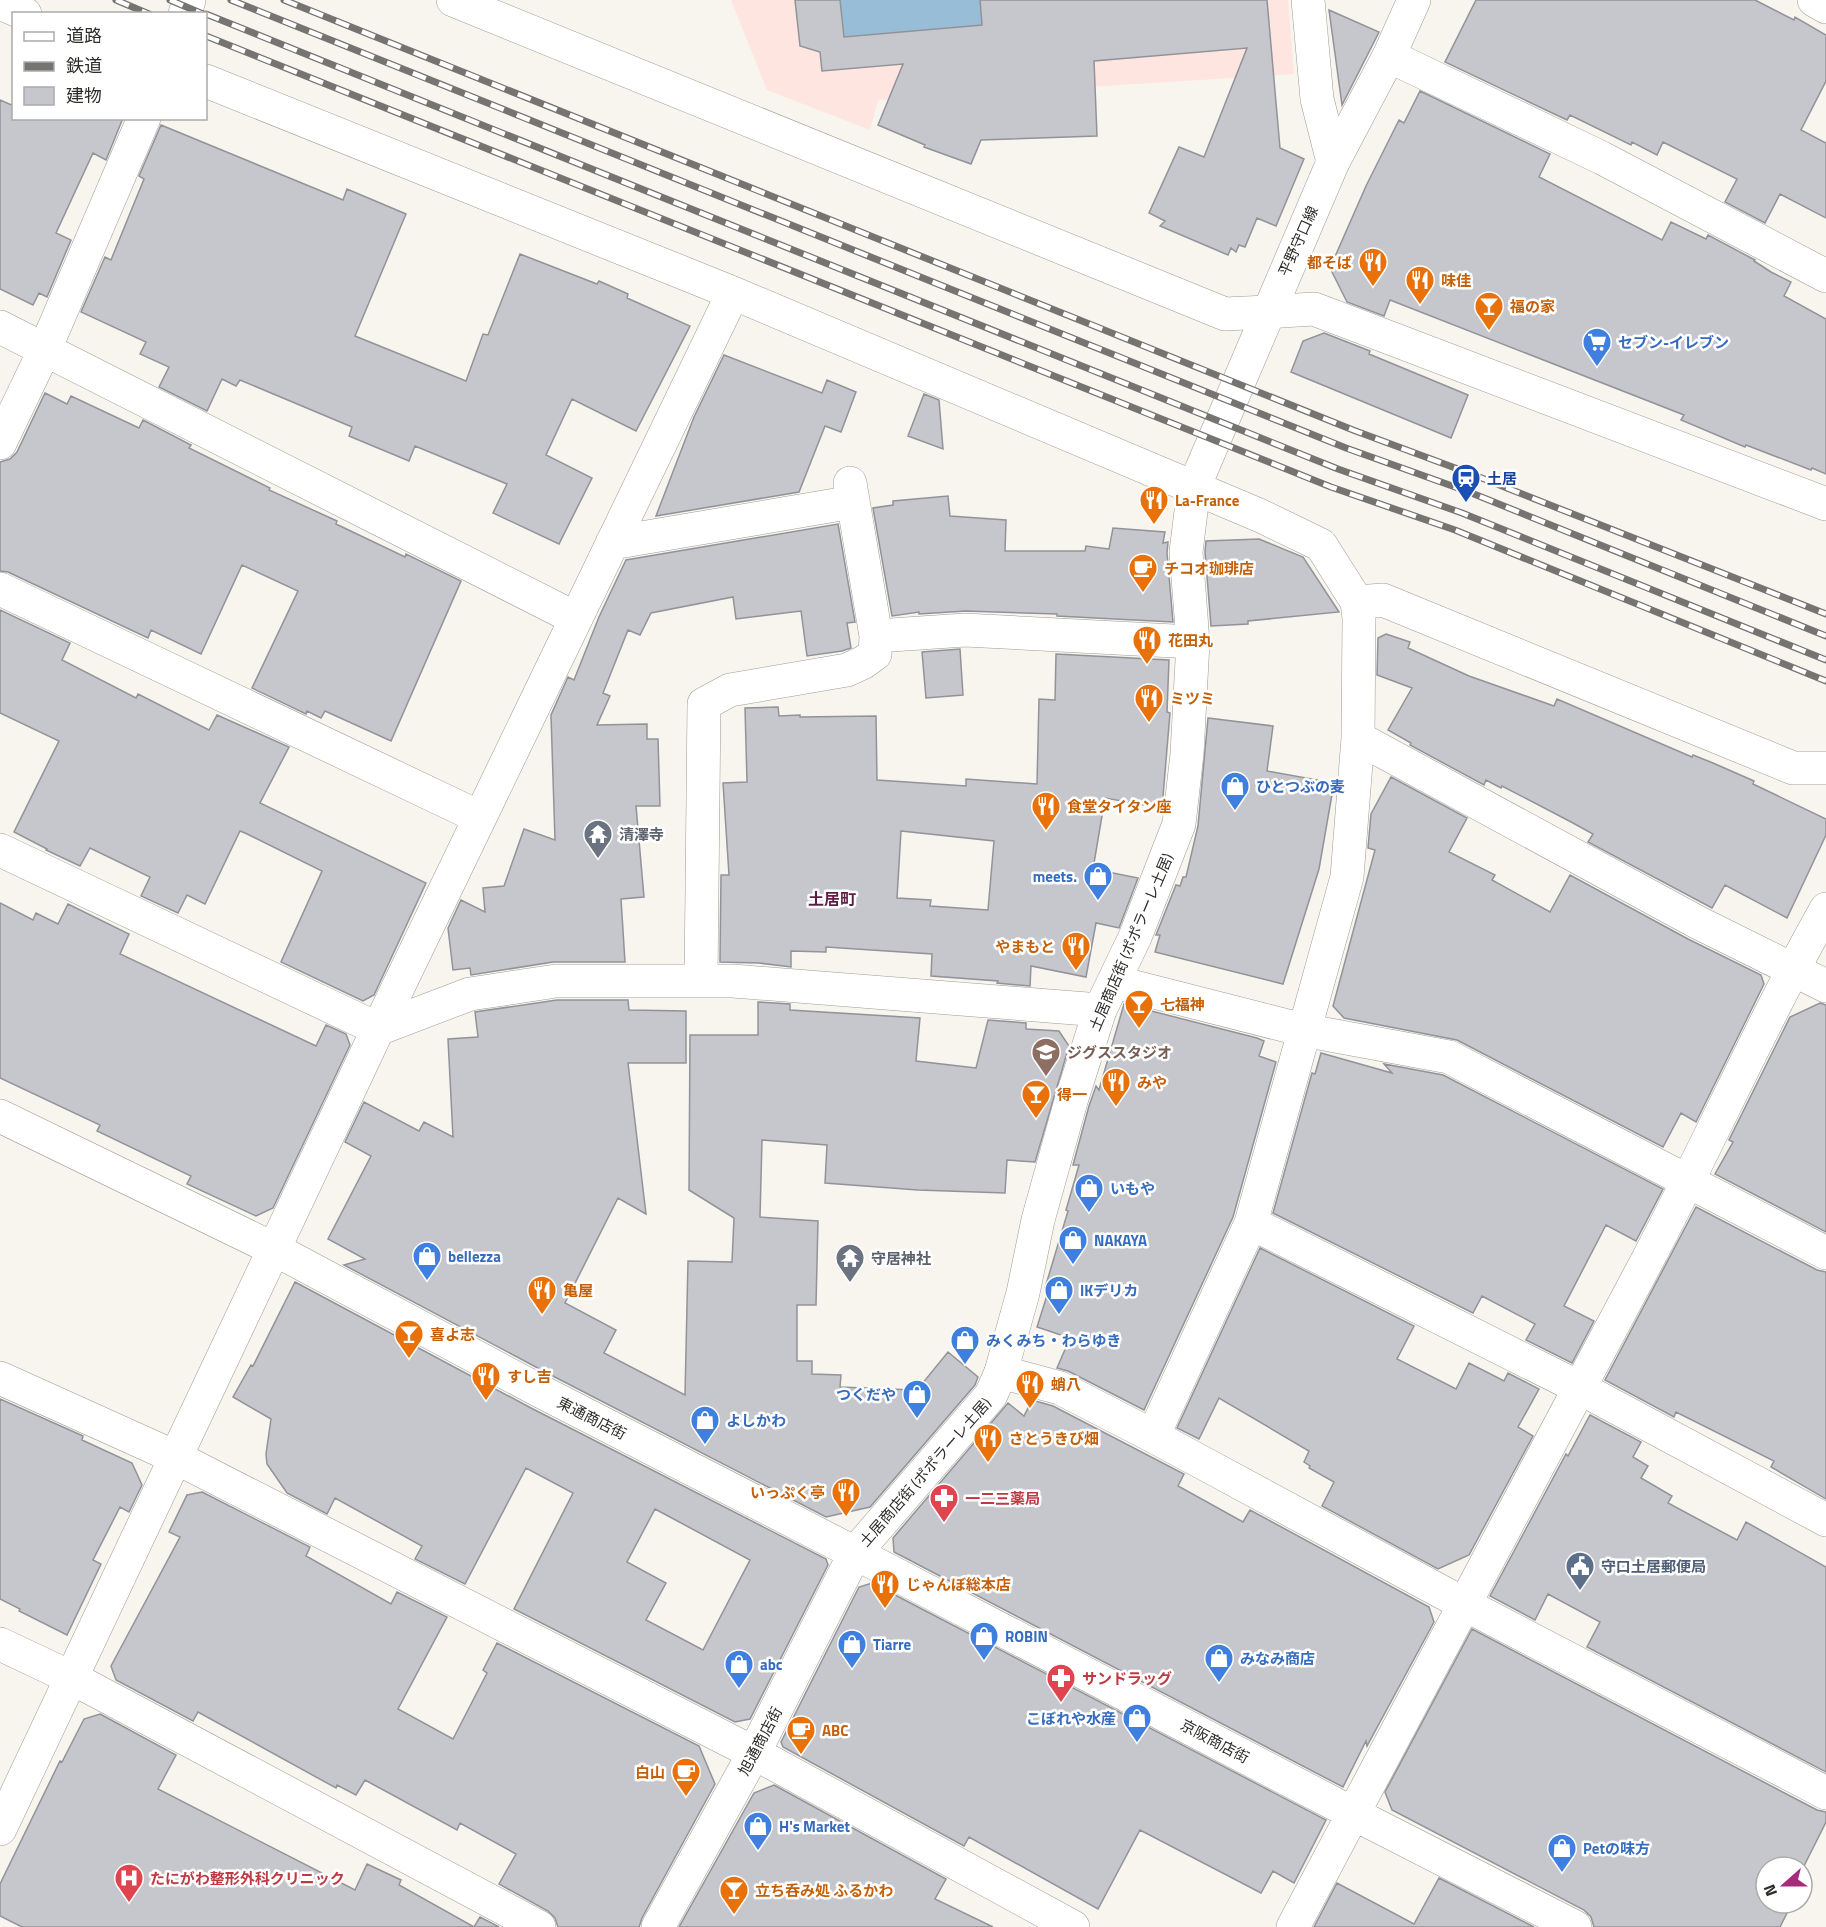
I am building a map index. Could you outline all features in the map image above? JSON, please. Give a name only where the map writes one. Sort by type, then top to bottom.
[{"type":"street","points":[[453,0],[1225,314],[1314,309],[1826,504]]},
{"type":"street","points":[[1308,0],[1317,99],[1333,162]]},
{"type":"street","name":"平野守口線","points":[[1194,487],[1333,162],[1389,56],[1414,0]]},
{"type":"street","points":[[1814,0],[1826,7]]},
{"type":"street","points":[[0,3],[20,12]]},
{"type":"street","points":[[1389,56],[1602,158],[1826,276]]},
{"type":"street","points":[[207,81],[733,293],[1194,487],[1321,544],[1357,602],[1359,618],[1358,738],[1347,877],[1251,1222],[1153,1436]]},
{"type":"street","points":[[0,443],[45,349],[143,120]]},
{"type":"street","points":[[0,1829],[175,1457],[286,1256],[378,1029],[733,293]]},
{"type":"street","points":[[0,327],[575,618]]},
{"type":"street","name":"土居商店街 (ポポラーレ土居)","points":[[855,1552],[991,1395],[1001,1372],[1023,1293],[1038,1220],[1071,1101],[1107,996],[1135,937],[1179,824],[1187,754],[1193,642],[1186,552],[1194,487]]},
{"type":"street","points":[[612,543],[852,492],[876,636],[875,654],[847,670],[730,690],[704,704],[701,981]]},
{"type":"street","points":[[0,589],[479,818]]},
{"type":"street","points":[[1357,602],[1383,600],[1793,768],[1826,768]]},
{"type":"street","points":[[876,636],[965,630],[1193,642]]},
{"type":"street","points":[[1358,738],[1697,922],[1826,986]]},
{"type":"street","points":[[0,850],[378,1029],[470,994],[556,981],[733,981],[1107,996],[1449,1057],[1826,1253]]},
{"type":"street","points":[[1293,1927],[1689,1181],[1793,968],[1826,909]]},
{"type":"street","name":"東通商店街","points":[[0,1116],[286,1256],[540,1391],[855,1552]]},
{"type":"street","points":[[1251,1222],[1580,1388],[1826,1520]]},
{"type":"street","points":[[1001,1372],[1059,1388],[1153,1436],[1464,1604],[1826,1793]]},
{"type":"street","points":[[0,1378],[175,1457],[754,1753],[1073,1927]]},
{"type":"street","name":"旭通商店街","points":[[658,1927],[754,1753],[855,1552]]},
{"type":"street","name":"京阪商店街","points":[[855,1552],[1352,1814],[1575,1927]]},
{"type":"street","points":[[0,1644],[72,1678],[539,1927]]},
{"type":"shaded area","points":[[731,0],[1288,0],[1294,74],[878,100],[870,130],[767,90]]},
{"type":"water","points":[[840,0],[980,0],[982,25],[844,37]]},
{"type":"building","points":[[795,0],[840,0],[844,37],[982,25],[980,0],[1267,0],[1280,148],[1304,159],[1276,226],[1257,218],[1245,247],[1239,245],[1236,252],[1231,248],[1228,255],[1160,226],[1165,221],[1149,213],[1179,147],[1204,157],[1247,48],[1094,61],[1097,136],[981,140],[971,164],[924,147],[925,145],[878,125],[903,64],[822,71],[820,52],[800,46]]},
{"type":"building","points":[[1476,0],[1755,0],[1794,20],[1795,17],[1826,35],[1826,81],[1801,130],[1826,143],[1826,218],[1780,194],[1765,223],[1725,202],[1737,179],[1663,142],[1657,155],[1570,115],[1567,120],[1445,62]]},
{"type":"building","points":[[1329,10],[1379,32],[1342,105]]},
{"type":"building","points":[[1420,91],[1550,154],[1539,177],[1662,240],[1671,222],[1706,239],[1708,235],[1791,282],[1784,296],[1826,319],[1826,474],[1746,445],[1745,447],[1681,420],[1684,415],[1390,300],[1384,316],[1347,302],[1330,268],[1366,186],[1399,120],[1404,123]]},
{"type":"building","points":[[0,100],[12,105],[12,120],[122,120],[106,160],[93,153],[56,233],[71,240],[47,297],[39,293],[33,305],[0,289]]},
{"type":"building","points":[[161,125],[343,200],[347,189],[406,214],[355,336],[466,381],[483,334],[488,335],[520,254],[597,284],[599,281],[628,294],[627,298],[690,326],[636,431],[572,399],[546,455],[592,478],[559,544],[493,513],[507,484],[415,446],[409,461],[349,436],[352,427],[240,380],[236,386],[222,379],[207,411],[159,387],[169,367],[140,354],[146,342],[81,312],[105,257],[111,260],[144,179],[139,176]]},
{"type":"building","points":[[1324,333],[1468,395],[1451,438],[1291,372],[1303,341]]},
{"type":"building","points":[[724,355],[822,393],[827,380],[856,392],[841,432],[825,426],[799,492],[656,516],[694,417]]},
{"type":"building","points":[[45,393],[67,404],[71,396],[139,428],[143,420],[191,445],[189,448],[270,488],[269,490],[337,521],[336,524],[461,581],[391,741],[325,711],[321,718],[307,711],[306,714],[252,688],[298,591],[242,565],[201,654],[151,630],[148,638],[8,572],[0,571],[0,462],[10,459],[17,452]]},
{"type":"building","points":[[924,394],[939,400],[943,449],[908,436]]},
{"type":"building","points":[[948,496],[950,516],[1006,520],[1005,551],[1085,551],[1086,546],[1109,549],[1113,528],[1165,532],[1163,543],[1168,542],[1173,622],[1057,616],[1057,614],[966,611],[919,614],[919,612],[892,616],[873,508],[893,505],[893,501]]},
{"type":"building","points":[[838,524],[855,622],[847,623],[851,648],[807,656],[801,611],[736,619],[733,597],[651,613],[640,635],[628,630],[603,693],[610,696],[597,725],[647,724],[647,739],[658,739],[660,806],[636,806],[644,897],[621,899],[625,962],[553,962],[471,975],[470,968],[453,970],[448,928],[461,900],[485,912],[483,888],[504,886],[524,829],[555,840],[551,715],[568,677],[574,680],[599,617],[626,560]]},
{"type":"building","points":[[1259,539],[1303,557],[1339,612],[1248,621],[1248,624],[1211,626],[1206,541]]},
{"type":"building","points":[[0,610],[70,643],[62,660],[136,698],[138,694],[209,730],[217,715],[289,747],[260,803],[426,883],[374,995],[363,1001],[281,962],[322,871],[245,833],[240,831],[205,904],[187,895],[178,913],[141,896],[150,877],[90,848],[80,866],[14,832],[59,741],[0,713]]},
{"type":"building","points":[[1386,634],[1410,642],[1408,648],[1469,676],[1554,706],[1557,699],[1692,757],[1693,755],[1713,763],[1754,781],[1753,784],[1826,819],[1826,835],[1787,918],[1725,885],[1712,908],[1588,842],[1593,834],[1573,823],[1502,786],[1501,788],[1486,780],[1484,785],[1410,745],[1411,743],[1388,730],[1412,688],[1377,675],[1378,638]]},
{"type":"building","points":[[960,649],[963,695],[926,698],[922,652]]},
{"type":"building","points":[[1056,654],[1169,660],[1167,712],[1170,713],[1162,808],[1105,798],[1093,869],[1138,878],[1119,928],[1096,923],[1086,977],[1031,966],[1030,986],[931,976],[932,954],[826,947],[826,952],[791,951],[791,967],[720,962],[721,875],[729,875],[723,783],[747,782],[745,708],[778,707],[779,716],[876,716],[877,780],[966,786],[966,779],[1037,784],[1039,699],[1055,700]],"holes":[[[901,831],[994,841],[988,910],[930,906],[931,900],[897,898]]]},
{"type":"building","points":[[1208,718],[1273,726],[1267,771],[1334,783],[1319,869],[1283,984],[1155,952],[1160,935],[1156,935],[1176,885],[1180,886],[1183,877],[1186,877],[1198,826]]},
{"type":"building","points":[[1391,777],[1467,818],[1449,852],[1495,875],[1492,880],[1550,912],[1570,875],[1688,939],[1761,975],[1764,984],[1696,1122],[1681,1113],[1663,1147],[1457,1040],[1344,1018],[1333,1006],[1375,850],[1368,848],[1371,814]]},
{"type":"building","points":[[0,903],[33,920],[36,913],[58,924],[68,904],[129,934],[120,954],[316,1046],[326,1025],[346,1034],[350,1045],[273,1208],[256,1216],[187,1184],[191,1176],[97,1131],[100,1125],[0,1078]]},
{"type":"building","points":[[557,1000],[628,1000],[629,1010],[686,1011],[686,1063],[628,1063],[646,1214],[618,1198],[565,1303],[616,1330],[604,1353],[685,1395],[688,1261],[732,1262],[734,1218],[689,1190],[690,1035],[758,1035],[758,1002],[790,1004],[790,1010],[920,1018],[916,1061],[976,1068],[988,1020],[1026,1023],[1026,1029],[1059,1031],[1069,1046],[1035,1162],[1007,1160],[1005,1193],[918,1190],[825,1183],[827,1145],[762,1140],[760,1217],[818,1221],[816,1305],[797,1305],[797,1361],[812,1361],[812,1374],[841,1375],[840,1387],[914,1390],[920,1382],[922,1384],[948,1352],[978,1377],[975,1385],[870,1507],[826,1517],[344,1265],[365,1259],[328,1239],[371,1156],[345,1142],[364,1102],[419,1131],[424,1122],[453,1137],[448,1039],[478,1037],[475,1012]]},
{"type":"building","points":[[1820,1003],[1826,1005],[1826,1232],[1715,1174],[1733,1142],[1729,1140],[1790,1017]]},
{"type":"building","points":[[1124,1004],[1257,1038],[1264,1041],[1259,1056],[1276,1062],[1233,1217],[1144,1410],[1068,1371],[1057,1368],[1070,1338],[1037,1327],[1049,1289],[1045,1288],[1079,1165],[1073,1165],[1089,1106],[1096,1086],[1099,1090]]},
{"type":"building","points":[[1321,1053],[1392,1073],[1384,1064],[1443,1075],[1663,1189],[1636,1241],[1606,1225],[1564,1306],[1594,1321],[1572,1363],[1526,1340],[1535,1324],[1482,1296],[1473,1313],[1273,1213],[1312,1073],[1315,1074]]},
{"type":"building","points":[[1696,1207],[1817,1270],[1826,1272],[1826,1499],[1771,1467],[1774,1461],[1676,1412],[1674,1417],[1605,1380]]},
{"type":"building","points":[[1260,1248],[1414,1326],[1397,1359],[1456,1389],[1469,1363],[1504,1381],[1508,1373],[1539,1389],[1518,1427],[1533,1436],[1469,1555],[1438,1569],[1322,1506],[1334,1482],[1309,1468],[1310,1466],[1304,1462],[1309,1451],[1219,1398],[1199,1439],[1177,1428]]},
{"type":"building","points":[[295,1282],[531,1408],[826,1559],[828,1565],[750,1719],[735,1722],[514,1609],[573,1493],[526,1468],[465,1584],[415,1559],[422,1546],[335,1498],[327,1514],[287,1493],[267,1464],[266,1454],[271,1419],[233,1397],[251,1365],[253,1366]],"holes":[[[655,1509],[750,1560],[703,1650],[646,1620],[666,1583],[627,1562]]]},
{"type":"building","points":[[0,1399],[83,1436],[82,1440],[132,1463],[142,1485],[129,1512],[120,1507],[93,1560],[101,1564],[67,1635],[0,1599]]},
{"type":"building","points":[[1032,1400],[1053,1406],[1184,1474],[1178,1486],[1243,1522],[1250,1510],[1429,1607],[1434,1622],[1367,1746],[1366,1741],[1343,1787],[894,1552],[893,1538],[1008,1403],[1024,1416]]},
{"type":"building","points":[[1590,1415],[1641,1442],[1633,1457],[1648,1466],[1641,1478],[1672,1496],[1668,1503],[1737,1540],[1746,1522],[1826,1567],[1826,1772],[1587,1647],[1600,1622],[1548,1594],[1535,1620],[1490,1596],[1566,1454],[1568,1456]]},
{"type":"building","points":[[202,1492],[310,1547],[306,1556],[391,1604],[397,1592],[447,1617],[398,1709],[453,1739],[487,1673],[483,1670],[497,1643],[699,1746],[715,1784],[639,1927],[558,1927],[555,1918],[548,1911],[499,1884],[516,1854],[460,1823],[457,1830],[365,1780],[356,1795],[337,1785],[336,1788],[198,1712],[193,1721],[116,1680],[111,1666],[180,1537],[169,1532],[187,1495]]},
{"type":"building","points":[[872,1583],[1326,1820],[1294,1883],[1273,1871],[1261,1893],[1140,1830],[1098,1909],[969,1837],[964,1846],[783,1747],[781,1742],[859,1587]]},
{"type":"building","points":[[1472,1629],[1817,1810],[1826,1812],[1826,1822],[1810,1855],[1754,1855],[1754,1915],[1786,1915],[1780,1927],[1594,1927],[1591,1917],[1584,1910],[1392,1810],[1385,1792]]},
{"type":"building","points":[[100,1714],[176,1755],[158,1789],[355,1890],[367,1864],[401,1880],[399,1885],[474,1927],[22,1927],[0,1916],[0,1884],[60,1761],[62,1762],[84,1719]]},
{"type":"building","points":[[774,1785],[946,1879],[935,1899],[993,1927],[679,1927],[754,1793]]},
{"type":"building","points":[[1439,1878],[1534,1927],[1314,1927],[1337,1883],[1414,1924]]},
{"type":"building","points":[[480,1917],[499,1927],[474,1927]]},
{"type":"railway","points":[[116,0],[144,12]]},
{"type":"railway","points":[[170,0],[198,12]]},
{"type":"railway","points":[[231,0],[1346,448],[1469,492],[1826,636]]},
{"type":"railway","points":[[284,0],[1353,430],[1474,475],[1826,614]]},
{"type":"railway","points":[[207,14],[1338,469],[1462,513],[1826,660]]},
{"type":"railway","points":[[207,36],[1331,487],[1455,530],[1826,681]]},
{"type":"place","name":"都そば","points":[[1373,288]]},
{"type":"place","name":"味佳","points":[[1420,306]]},
{"type":"place","name":"福の家","points":[[1489,332]]},
{"type":"place","name":"セブン-イレブン","points":[[1597,368]]},
{"type":"place","name":"土居","points":[[1466,504]]},
{"type":"place","name":"La-France","points":[[1154,526]]},
{"type":"place","name":"チコオ珈琲店","points":[[1143,594]]},
{"type":"place","name":"花田丸","points":[[1147,666]]},
{"type":"place","name":"ミツミ","points":[[1149,724]]},
{"type":"place","name":"ひとつぶの麦","points":[[1235,812]]},
{"type":"place","name":"食堂タイタン座","points":[[1046,832]]},
{"type":"place","name":"清澤寺","points":[[598,860]]},
{"type":"place","name":"meets.","points":[[1098,902]]},
{"type":"place","name":"やまもと","points":[[1076,972]]},
{"type":"place","name":"七福神","points":[[1139,1030]]},
{"type":"place","name":"ジグススタジオ","points":[[1046,1078]]},
{"type":"place","name":"みや","points":[[1116,1108]]},
{"type":"place","name":"得一","points":[[1036,1120]]},
{"type":"place","name":"いもや","points":[[1089,1214]]},
{"type":"place","name":"NAKAYA","points":[[1073,1266]]},
{"type":"place","name":"bellezza","points":[[427,1282]]},
{"type":"place","name":"守居神社","points":[[850,1284]]},
{"type":"place","name":"亀屋","points":[[542,1316]]},
{"type":"place","name":"IKデリカ","points":[[1059,1316]]},
{"type":"place","name":"喜よ志","points":[[409,1360]]},
{"type":"place","name":"みくみち・わらゆき","points":[[965,1366]]},
{"type":"place","name":"すし吉","points":[[486,1402]]},
{"type":"place","name":"蛸八","points":[[1030,1410]]},
{"type":"place","name":"つくだや","points":[[917,1420]]},
{"type":"place","name":"よしかわ","points":[[705,1446]]},
{"type":"place","name":"さとうきび畑","points":[[988,1464]]},
{"type":"place","name":"いっぷく亭","points":[[846,1518]]},
{"type":"place","name":"一二三薬局","points":[[944,1524]]},
{"type":"place","name":"守口土居郵便局","points":[[1580,1592]]},
{"type":"place","name":"じゃんぼ総本店","points":[[885,1610]]},
{"type":"place","name":"ROBIN","points":[[984,1662]]},
{"type":"place","name":"Tiarre","points":[[852,1670]]},
{"type":"place","name":"みなみ商店","points":[[1219,1684]]},
{"type":"place","name":"abc","points":[[739,1690]]},
{"type":"place","name":"サンドラッグ","points":[[1061,1704]]},
{"type":"place","name":"こぼれや水産","points":[[1137,1744]]},
{"type":"place","name":"ABC","points":[[801,1756]]},
{"type":"place","name":"白山","points":[[686,1798]]},
{"type":"place","name":"H's Market","points":[[758,1852]]},
{"type":"place","name":"Petの味方","points":[[1562,1874]]},
{"type":"place","name":"たにがわ整形外科クリニック","points":[[129,1904]]},
{"type":"place","name":"立ち呑み処 ふるかわ","points":[[734,1916]]},
{"type":"district","name":"土居町","points":[[832,899]]}]
